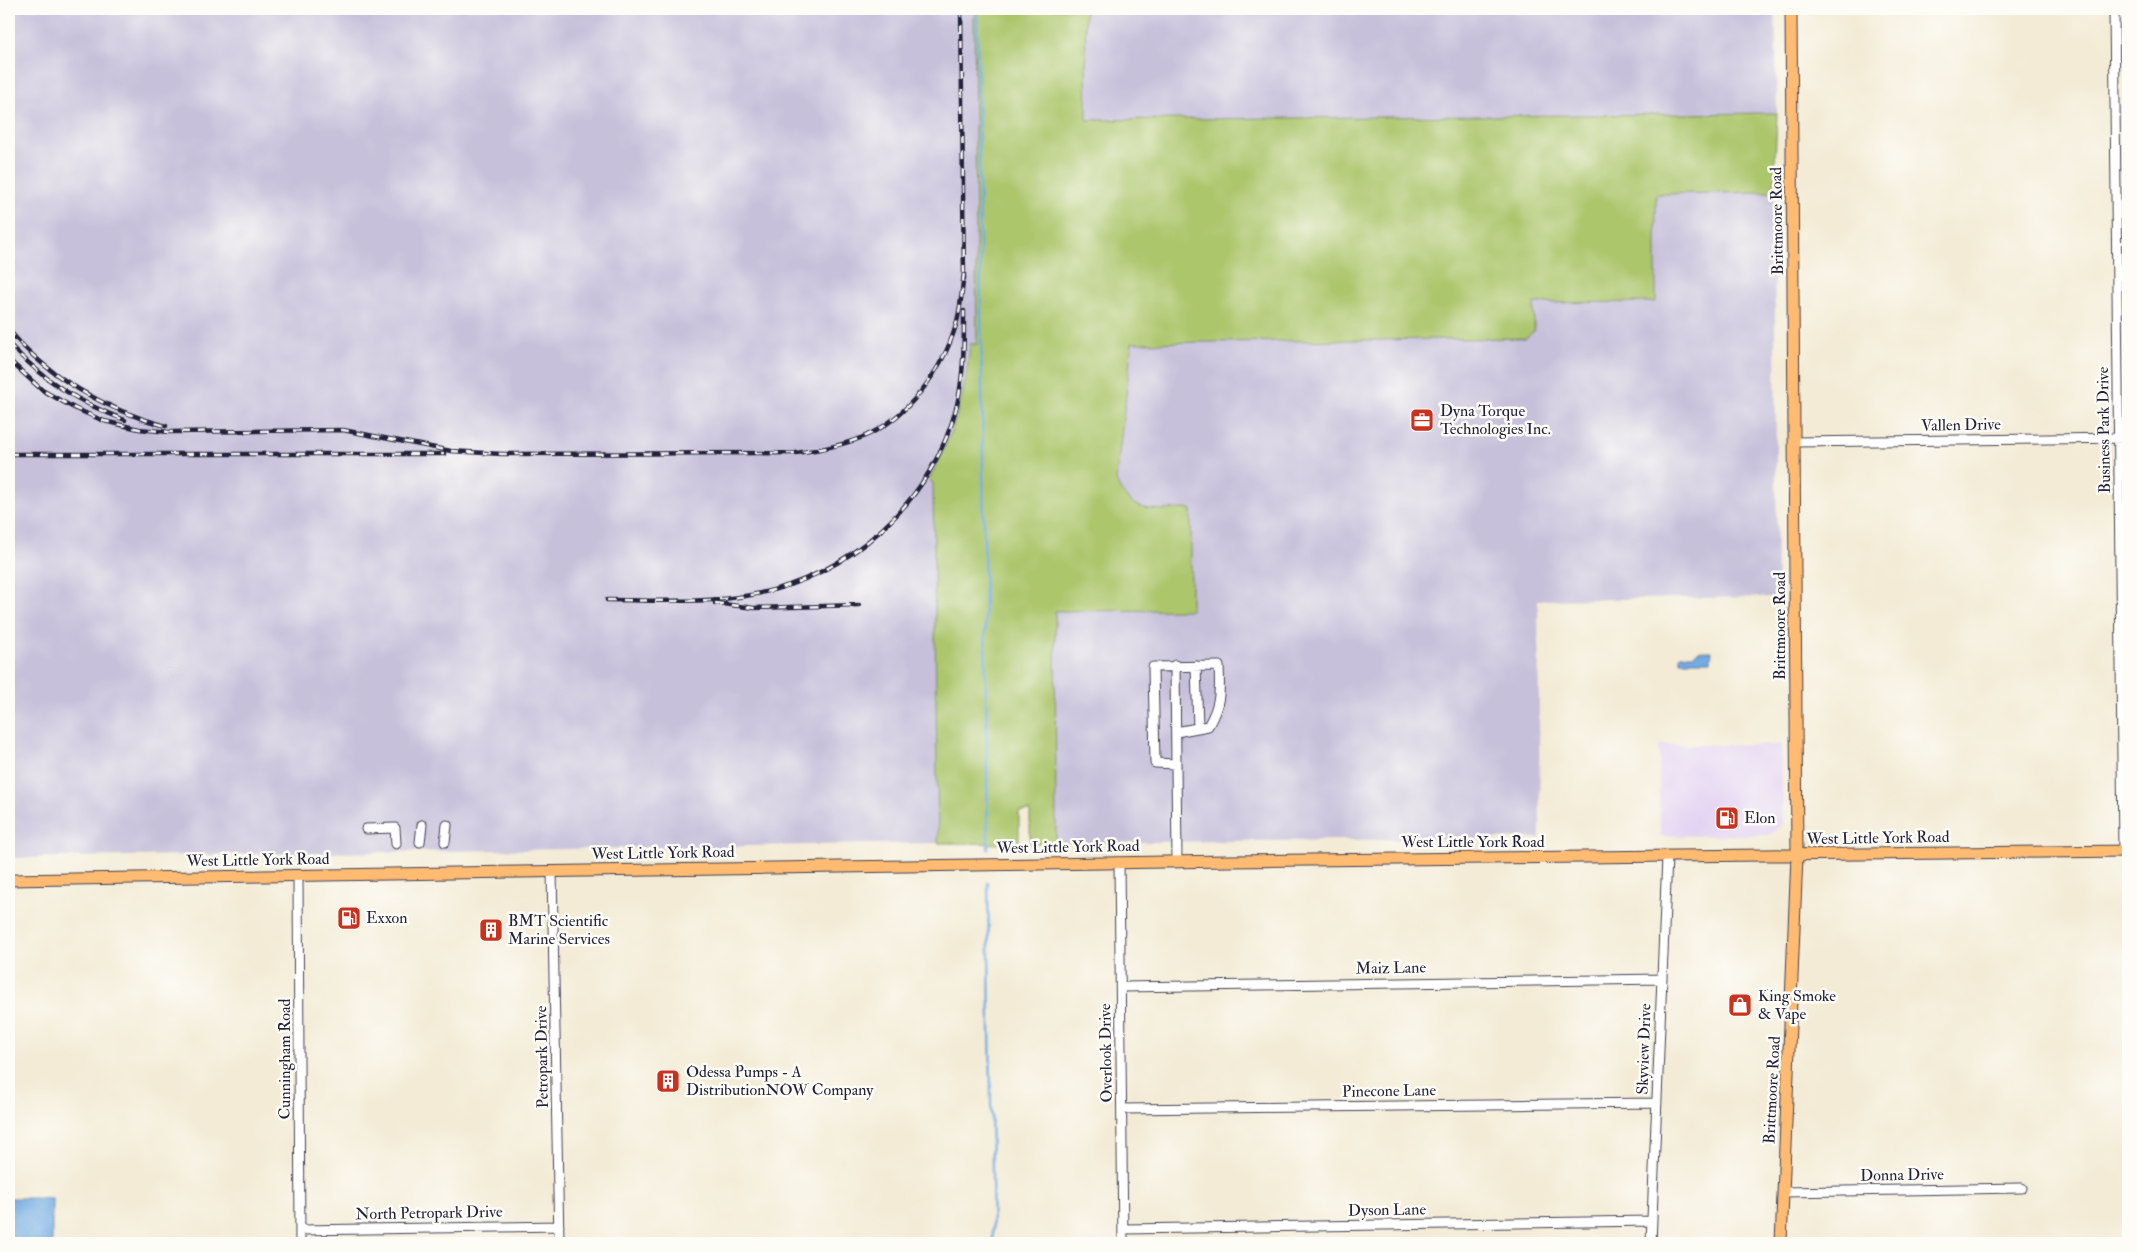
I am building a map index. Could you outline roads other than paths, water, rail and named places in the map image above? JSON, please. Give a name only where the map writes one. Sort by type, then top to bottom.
[{"type":"main road","name":"Brittmoore Road","points":[[1781,1243],[1797,856],[1791,9]]},
{"type":"main road","name":"West Little York Road","points":[[9,880],[1177,861],[1797,856],[2125,851]]},
{"type":"street","name":"Business Park Drive","points":[[2114,9],[2123,438],[2125,851]]},
{"type":"street","name":"Vallen Drive","points":[[1795,442],[2123,438]]},
{"type":"street","points":[[1176,732],[1208,726],[1217,711],[1220,694],[1219,666],[1153,666],[1155,763],[1176,764]]},
{"type":"street","points":[[1175,666],[1177,861]]},
{"type":"street","points":[[1196,666],[1198,728]]},
{"type":"street","points":[[420,842],[422,825]]},
{"type":"street","points":[[445,842],[447,825]]},
{"type":"street","points":[[366,829],[395,828],[396,844]]},
{"type":"street","name":"Skyview Drive","points":[[1651,1243],[1667,857]]},
{"type":"street","name":"Overlook Drive","points":[[1119,862],[1123,1243]]},
{"type":"street","name":"Petropark Drive","points":[[552,871],[560,1243]]},
{"type":"street","name":"Cunningham Road","points":[[298,875],[300,1243]]},
{"type":"street","name":"Maiz Lane","points":[[1121,987],[1662,979]]},
{"type":"street","name":"Pinecone Lane","points":[[1122,1109],[1657,1103]]},
{"type":"street","name":"Donna Drive","points":[[1783,1192],[2022,1188]]},
{"type":"street","name":"Dyson Lane","points":[[1123,1229],[1652,1221]]},
{"type":"street","name":"North Petropark Drive","points":[[300,1230],[559,1226]]},
{"type":"water","points":[[1699,651],[1712,651],[1711,661],[1680,661],[1680,655],[1693,655]]},
{"type":"water","points":[[9,1198],[52,1198],[52,1243],[9,1243]]},
{"type":"waterway","points":[[977,9],[988,849]]},
{"type":"waterway","points":[[988,883],[993,1243]]},
{"type":"railway","points":[[961,9],[964,279]]},
{"type":"railway","points":[[9,360],[42,390],[74,408],[104,421],[139,429],[169,432],[343,430],[451,451],[502,454],[796,453],[846,443],[863,437],[879,429],[908,406],[932,375],[950,342],[959,312],[964,272]]},
{"type":"railway","points":[[607,600],[715,600],[751,595],[787,586],[821,572],[852,553],[881,530],[907,503],[928,473],[945,440],[957,405],[961,382],[964,347],[964,311]]},
{"type":"railway","points":[[9,330],[41,363],[80,390],[122,411],[166,426]]},
{"type":"railway","points":[[9,344],[36,369],[62,389],[92,406],[125,420]]},
{"type":"railway","points":[[9,454],[444,454]]},
{"type":"railway","points":[[715,603],[754,608],[859,605]]},
{"type":"place","name":"Dyna Torque Technologies Inc.","points":[[1422,420]]},
{"type":"place","name":"Elon","points":[[1727,818]]},
{"type":"place","name":"Exxon","points":[[349,918]]},
{"type":"place","name":"BMT Scientific Marine Services","points":[[491,930]]},
{"type":"place","name":"King Smoke & Vape","points":[[1740,1005]]},
{"type":"place","name":"Odessa Pumps - A DistributionNOW Company","points":[[668,1081]]}]
